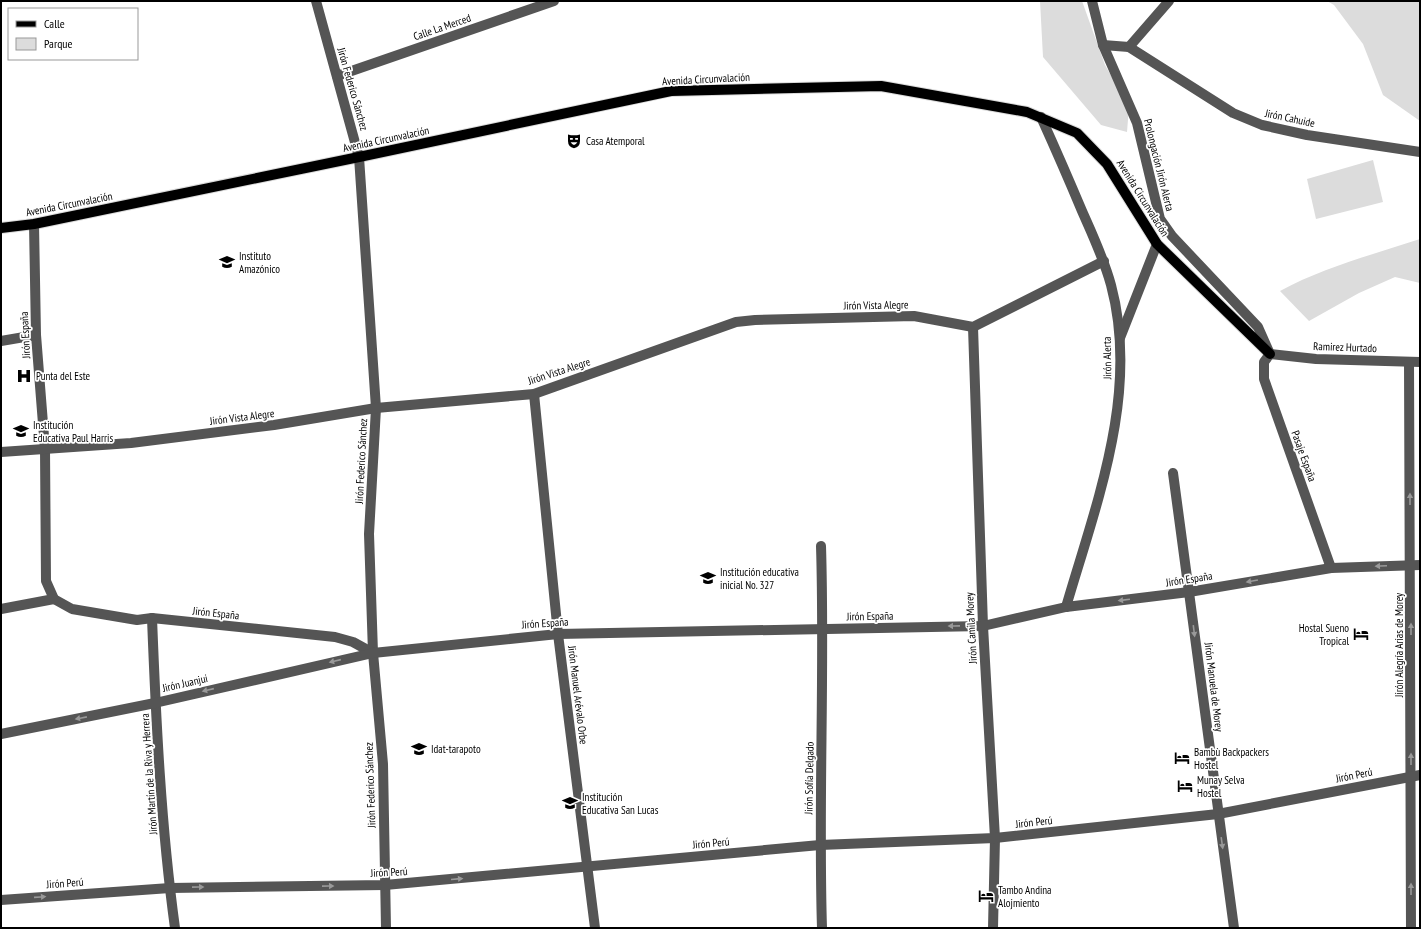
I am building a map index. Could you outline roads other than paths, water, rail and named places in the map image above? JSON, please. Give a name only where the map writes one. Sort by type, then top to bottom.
[{"type":"main road","name":"Avenida Circunvalación","points":[[1,228],[34,224],[671,91],[881,86],[1027,112],[1077,133],[1107,164],[1157,244],[1270,354]]},
{"type":"street","name":"Jirón Federico Sánchez","points":[[316,1],[359,157],[376,408],[369,534],[373,652],[383,764],[386,928]]},
{"type":"street","name":"Calle La Merced","points":[[337,76],[554,1]]},
{"type":"street","name":"Prolongación Jirón Alerta","points":[[1092,1],[1103,45],[1137,123],[1160,219],[1172,236],[1258,327],[1270,354]]},
{"type":"street","points":[[1129,47],[1169,1]]},
{"type":"street","name":"Jirón Cahuide","points":[[1103,45],[1129,47],[1233,113],[1262,126],[1307,135],[1420,152]]},
{"type":"street","name":"Jirón Alerta","points":[[1041,117],[1104,261],[1111,287],[1120,338],[1120,391],[1110,456],[1066,607]]},
{"type":"street","name":"Jirón España","points":[[34,224],[36,335],[45,448],[46,582],[54,599],[72,609],[138,620],[152,618],[335,637],[353,642],[373,652],[558,634],[983,626],[1066,607],[1189,592],[1331,568],[1415,565]]},
{"type":"street","points":[[1120,338],[1157,244]]},
{"type":"street","points":[[973,327],[1104,261]]},
{"type":"street","name":"Jirón Vista Alegre","points":[[1,452],[131,443],[274,425],[376,408],[534,394],[736,322],[914,316],[973,327]]},
{"type":"street","name":"Jirón Camila Morey","points":[[973,327],[983,626],[995,838],[992,928]]},
{"type":"street","points":[[1,341],[36,335]]},
{"type":"street","name":"Ramirez Hurtado","points":[[1270,354],[1316,359],[1420,362]]},
{"type":"street","name":"Pasaje España","points":[[1270,354],[1264,362],[1264,379],[1331,568]]},
{"type":"street","name":"Jirón Alegría Arias de Morey","points":[[1409,362],[1415,565],[1415,775],[1411,928]]},
{"type":"street","name":"Jirón Manuel Arévalo Orbe","points":[[534,394],[558,634],[595,928]]},
{"type":"street","name":"Jirón Manuela de Morey","points":[[1173,473],[1234,928]]},
{"type":"street","name":"Jirón Sofía Delgado","points":[[821,546],[823,629],[820,845],[822,928]]},
{"type":"street","points":[[1,609],[54,599]]},
{"type":"street","name":"Jirón Martín de la Riva y Herrera","points":[[152,618],[155,702],[170,888],[175,928]]},
{"type":"street","name":"Jirón Juanjui","points":[[1,734],[155,702],[373,652]]},
{"type":"street","name":"Jirón Perú","points":[[1,900],[170,888],[385,885],[820,845],[995,838],[1218,814],[1415,775]]},
{"type":"place","name":"Casa Atemporal","points":[[574,141]]},
{"type":"place","name":"Instituto Amazónico","points":[[227,262]]},
{"type":"place","name":"Punta del Este","points":[[24,376]]},
{"type":"place","name":"Institución Educativa Paul Harris","points":[[21,431]]},
{"type":"place","name":"Institución educativa inicial No. 327","points":[[708,578]]},
{"type":"place","name":"Hostal Sueno Tropical","points":[[1361,634]]},
{"type":"place","name":"Idat-tarapoto","points":[[419,749]]},
{"type":"place","name":"Bambù Backpackers Hostel","points":[[1182,758]]},
{"type":"place","name":"Munay Selva Hostel","points":[[1185,786]]},
{"type":"place","name":"Institución Educativa San Lucas","points":[[570,803]]},
{"type":"place","name":"Tambo Andina Alojmiento","points":[[986,896]]}]
